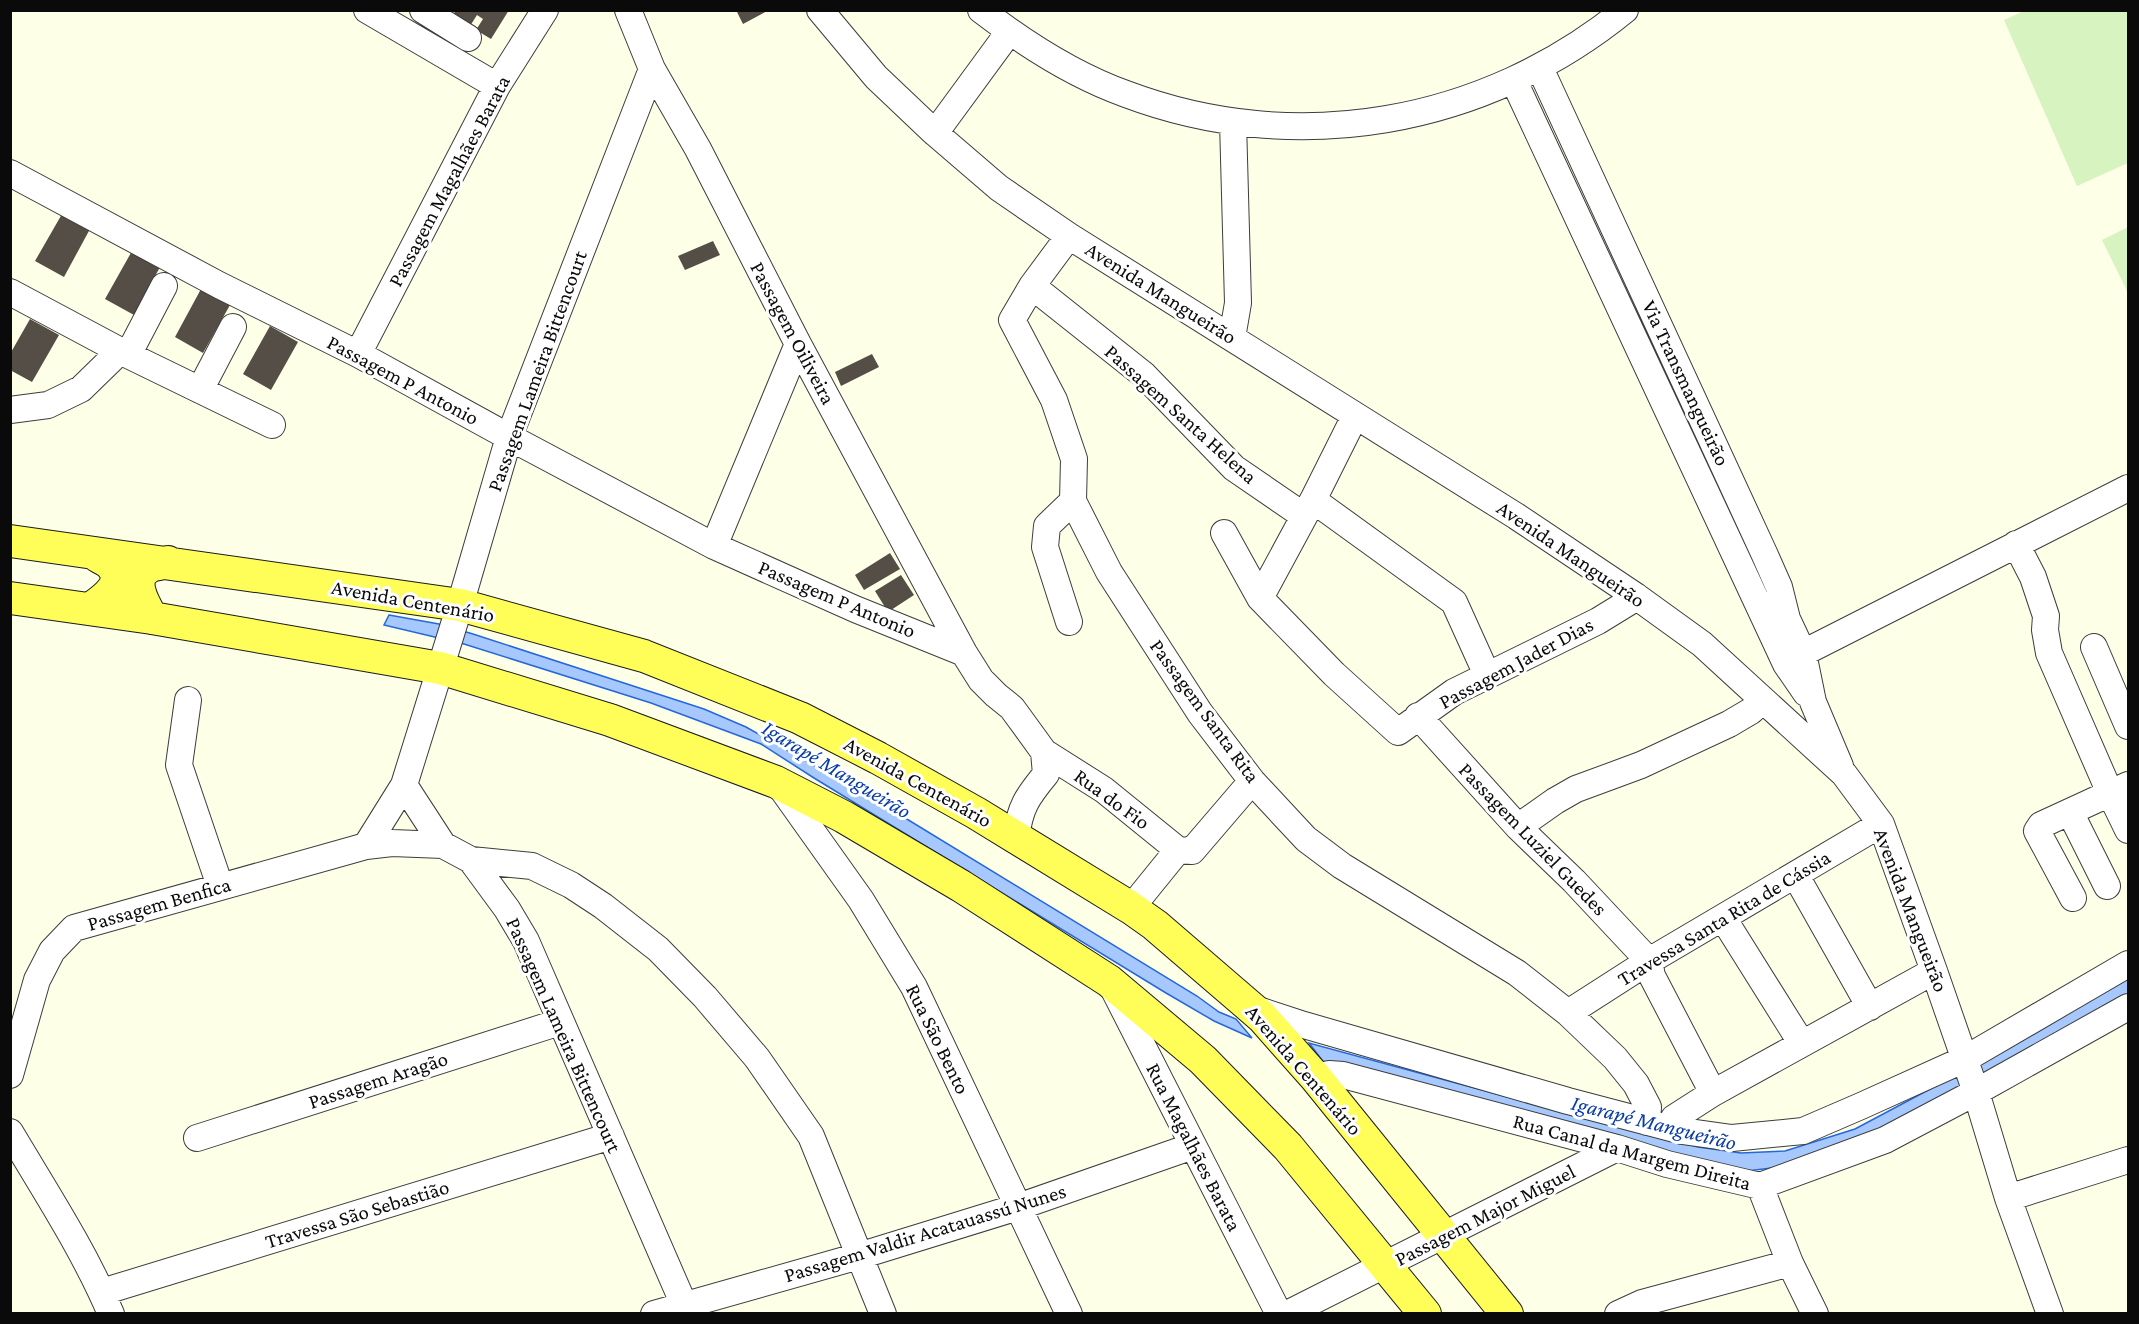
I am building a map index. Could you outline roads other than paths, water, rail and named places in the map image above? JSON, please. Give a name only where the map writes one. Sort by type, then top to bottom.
[{"type":"main road","name":"Avenida Centenário","points":[[10,541],[96,555],[168,562],[459,609],[644,656],[800,718],[878,758],[1016,837],[1131,908],[1155,925],[1252,1008],[1316,1078],[1507,1314]]},
{"type":"main road","points":[[90,609],[114,589],[116,576],[112,566],[96,555]]},
{"type":"main road","points":[[152,618],[142,602],[138,589],[140,578],[148,568],[168,562]]},
{"type":"main road","points":[[10,598],[442,662],[610,720],[776,782],[844,817],[961,886],[1109,981],[1211,1068],[1288,1148],[1425,1314]]},
{"type":"street","points":[[367,10],[497,86]]},
{"type":"street","name":"Passagem Magalhães Barata","points":[[358,354],[497,86],[544,10]]},
{"type":"street","name":"Passagem Oiliveira","points":[[628,10],[652,69],[698,149],[798,344],[964,653],[981,680],[1012,708],[1044,752]]},
{"type":"street","name":"Avenida Mangueirão","points":[[820,10],[876,77],[935,133],[999,188],[1069,236],[1516,516],[1637,597],[1702,644],[1844,774],[1881,825],[1935,971],[1976,1092],[2008,1198],[2050,1314]]},
{"type":"street","points":[[981,10],[1026,44],[1074,72],[1125,94],[1178,111],[1233,122],[1288,126],[1343,125],[1398,118],[1452,105],[1514,81],[1540,68],[1600,31],[1625,10]]},
{"type":"street","points":[[428,12],[468,38]]},
{"type":"street","points":[[935,133],[1009,32]]},
{"type":"street","name":"Via Transmangueirão","points":[[1540,68],[1764,553],[1779,588],[1787,619],[1803,652],[1814,705]]},
{"type":"street","name":"Passagem Lameira Bittencourt","points":[[652,69],[509,437],[459,609],[404,785],[443,845],[471,860],[507,909],[526,940],[686,1309]]},
{"type":"street","name":"Via Transmangueirão","points":[[1514,81],[1786,664],[1814,705],[1844,774]]},
{"type":"street","points":[[1232,338],[1238,303],[1233,122]]},
{"type":"street","name":"Passagem P Antonio","points":[[10,173],[219,285],[358,354],[714,546],[855,609],[964,653]]},
{"type":"street","name":"Passagem Santa Rita","points":[[1069,236],[1032,286],[1012,320],[1054,400],[1074,459],[1073,501],[1109,572],[1200,713],[1252,781],[1306,840],[1342,866],[1516,973],[1568,1013],[1615,1058],[1635,1084],[1648,1107],[1647,1122]]},
{"type":"street","points":[[10,410],[48,405],[81,389],[124,353],[164,286]]},
{"type":"street","name":"Passagem Santa Helena","points":[[1032,286],[1144,375],[1234,468],[1309,508],[1454,602],[1487,675]]},
{"type":"street","points":[[10,292],[124,353],[272,425]]},
{"type":"street","points":[[200,390],[233,327]]},
{"type":"street","points":[[714,546],[798,344]]},
{"type":"street","points":[[1260,598],[1355,416]]},
{"type":"street","points":[[1803,652],[2128,488]]},
{"type":"street","points":[[1069,621],[1044,547],[1047,526],[1073,501]]},
{"type":"street","name":"Passagem Luziel Guedes","points":[[1224,533],[1260,598],[1334,674],[1408,724],[1574,881],[1649,961]]},
{"type":"street","points":[[2016,544],[2033,577],[2046,616],[2045,630],[2049,653],[2119,789],[2128,830]]},
{"type":"street","name":"Passagem Jader Dias","points":[[1408,724],[1454,692],[1598,621],[1637,597]]},
{"type":"street","points":[[2094,647],[2128,726]]},
{"type":"street","points":[[188,700],[179,765],[220,886]]},
{"type":"street","points":[[1518,827],[1576,789],[1641,765],[1729,724],[1751,711],[1763,700]]},
{"type":"street","points":[[1016,837],[1018,815],[1046,774],[1044,752]]},
{"type":"street","name":"Rua do Fio","points":[[1044,752],[1104,790],[1178,850]]},
{"type":"street","points":[[1131,908],[1178,850],[1192,851],[1252,781]]},
{"type":"street","name":"Rua São Bento","points":[[776,782],[861,900],[914,987],[1070,1314]]},
{"type":"street","points":[[366,846],[404,785]]},
{"type":"street","points":[[2073,898],[2037,831],[2041,825],[2119,789]]},
{"type":"street","points":[[2070,812],[2107,886]]},
{"type":"street","name":"Travessa Santa Rita de Cássia","points":[[1568,1013],[1649,961],[1881,825]]},
{"type":"street","name":"Passagem Benfica","points":[[10,1075],[38,980],[52,951],[74,928],[366,846],[392,843],[443,845]]},
{"type":"street","points":[[471,860],[532,866],[571,885],[603,906],[658,949],[705,997],[757,1058],[811,1136],[883,1314]]},
{"type":"street","points":[[1796,876],[1869,1007]]},
{"type":"street","points":[[1723,918],[1802,1044]]},
{"type":"street","points":[[1649,961],[1652,976],[1713,1094]]},
{"type":"street","points":[[1252,1008],[1448,1067],[1647,1122],[1682,1131],[1732,1138],[1803,1131],[1965,1059],[2128,964]]},
{"type":"street","points":[[1682,1131],[1674,1118],[1935,971]]},
{"type":"street","name":"Rua Magalhães Barata","points":[[1109,981],[1279,1314]]},
{"type":"street","name":"Rua Canal da Margem Direita","points":[[1316,1078],[1329,1074],[1343,1075],[1617,1148],[1685,1169],[1760,1186],[1885,1140],[2128,1007]]},
{"type":"street","name":"Passagem Aragão","points":[[196,1138],[560,1022]]},
{"type":"street","points":[[10,1132],[107,1303]]},
{"type":"street","name":"Travessa São Sebastião","points":[[107,1303],[611,1136]]},
{"type":"street","name":"Passagem Valdir Acatauassú Nunes","points":[[654,1314],[686,1309],[1018,1207],[1193,1146]]},
{"type":"street","name":"Passagem Major Miguel","points":[[1287,1314],[1617,1148]]},
{"type":"street","points":[[2008,1198],[2128,1160]]},
{"type":"street","points":[[1760,1186],[1790,1263],[1815,1314]]},
{"type":"street","points":[[1618,1314],[1642,1304],[1790,1263]]},
{"type":"water","points":[[389,615],[439,624],[473,634],[704,709],[746,727],[879,802],[1197,996],[1219,1012],[1236,1019],[1252,1038],[1214,1021],[1166,993],[761,744],[651,703],[464,644],[384,625]]},
{"type":"water","points":[[2128,979],[2128,995],[1877,1134],[1781,1167],[1738,1172],[1325,1064],[1309,1043],[1698,1147],[1741,1153],[1785,1151],[1855,1129],[1996,1054]]},
{"type":"water label","name":"Igarapé Mangueirão","points":[[837,769]]},
{"type":"water label","name":"Igarapé Mangueirão","points":[[1654,1122]]}]
